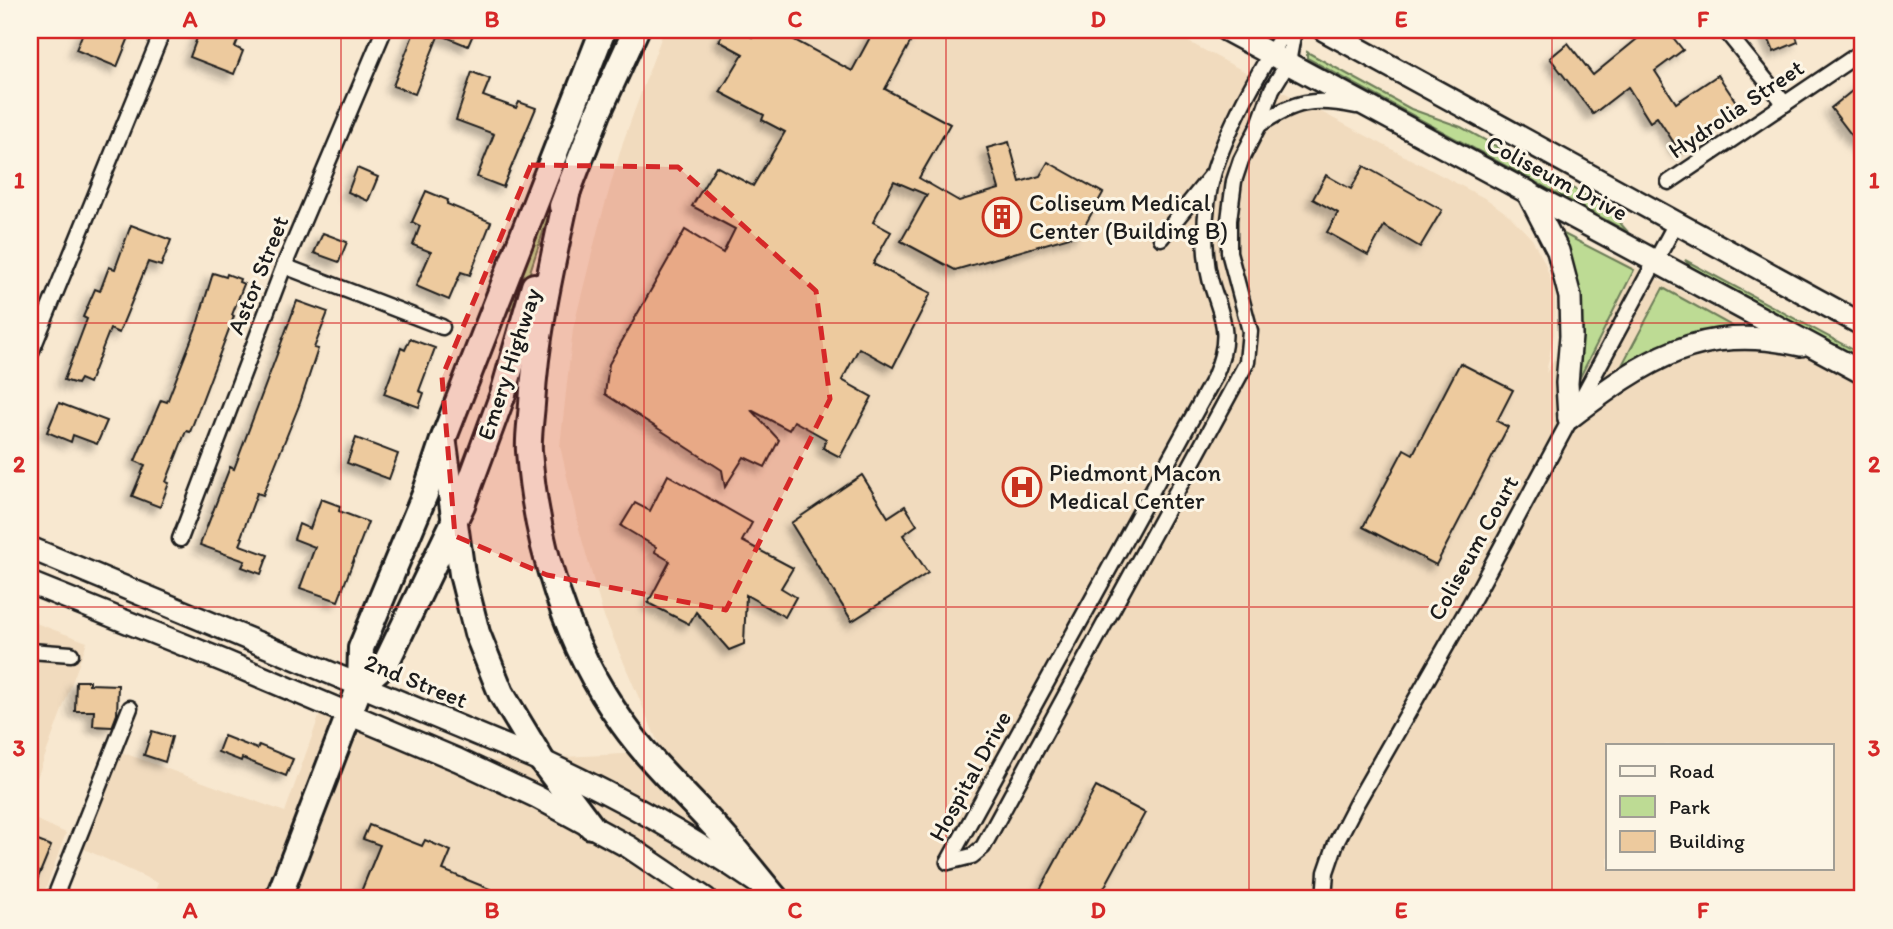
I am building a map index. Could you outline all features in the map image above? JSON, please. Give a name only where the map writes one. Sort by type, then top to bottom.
[{"type":"highway","name":"Emery Highway","points":[[278,899],[360,686],[361,648],[425,494],[443,440],[603,30]]},
{"type":"highway","name":"Emery Highway","points":[[360,686],[386,663],[455,519],[503,394],[528,306],[568,190],[598,113],[636,30]]},
{"type":"highway","points":[[568,190],[541,324],[533,380],[529,450],[545,549],[559,598],[583,656],[621,722],[651,762],[725,837],[772,895]]},
{"type":"highway","points":[[443,440],[461,573],[477,633],[501,693],[542,761],[591,826]]},
{"type":"main road","name":"Coliseum Drive","points":[[1226,30],[1863,373]]},
{"type":"main road","name":"Coliseum Drive","points":[[1324,30],[1863,325]]},
{"type":"main road","points":[[1527,191],[1558,251],[1570,297],[1571,337],[1567,383],[1569,418]]},
{"type":"main road","points":[[1569,418],[1639,368],[1699,343],[1757,339],[1820,350]]},
{"type":"main road","name":"2nd Street","points":[[30,548],[542,761],[606,791],[684,836],[772,895]]},
{"type":"main road","points":[[30,583],[481,771],[629,847],[706,899]]},
{"type":"street","points":[[30,355],[163,30]]},
{"type":"street","name":"Astor Street","points":[[180,539],[284,266],[384,30]]},
{"type":"street","name":"Hospital Drive","points":[[1286,30],[1278,58],[1272,89],[1234,181],[1229,220],[1229,252],[1250,331],[1247,362],[983,847],[972,856],[948,862],[1054,673],[1224,356],[1226,333],[1221,309],[1212,288],[1206,255],[1206,216],[1211,176],[1219,151],[1278,58],[1294,30]]},
{"type":"street","points":[[1725,30],[1785,104]]},
{"type":"street","name":"Hydrolia Street","points":[[1669,182],[1863,51]]},
{"type":"street","points":[[1259,125],[1292,105],[1313,100],[1373,110]]},
{"type":"street","points":[[1161,238],[1211,176]]},
{"type":"street","name":"Coliseum Court","points":[[1324,899],[1326,872],[1336,843],[1476,594],[1676,223]]},
{"type":"street","points":[[284,266],[442,327]]},
{"type":"street","points":[[30,651],[71,654]]},
{"type":"street","points":[[54,899],[130,708]]},
{"type":"highlighted area","points":[[531,165],[678,167],[816,291],[830,399],[726,610],[547,575],[455,536],[442,377]]},
{"type":"shaded area","name":"Piedmont Macon Medical Center","points":[[664,30],[1166,30],[1488,200],[1510,216],[1532,239],[1555,291],[1554,334],[1546,373],[1613,256],[1863,386],[1863,899],[152,899],[158,883],[82,848],[121,752],[285,812],[320,714],[449,763],[662,752],[603,614],[579,529],[560,446],[573,329],[623,142]]},
{"type":"shaded area","points":[[30,621],[87,642],[30,797]]},
{"type":"shaded area","points":[[30,817],[66,833],[42,899],[30,899]]},
{"type":"green space","points":[[613,30],[623,30],[561,178],[520,302],[504,314]]},
{"type":"green space","points":[[1307,52],[1411,109],[1461,127],[1605,206],[1628,232],[1307,58]]},
{"type":"green space","points":[[1558,231],[1634,270],[1574,389],[1581,360],[1574,286]]},
{"type":"green space","points":[[1685,260],[1863,355],[1863,361],[1693,269]]},
{"type":"green space","points":[[1663,288],[1732,326],[1676,341],[1622,365]]},
{"type":"building","points":[[84,30],[132,30],[117,67],[76,50]]},
{"type":"building","points":[[200,30],[242,30],[235,47],[243,51],[234,74],[190,57]]},
{"type":"building","points":[[415,30],[475,30],[468,46],[439,34],[415,94],[393,86]]},
{"type":"building","points":[[725,30],[739,30],[752,37],[757,30],[776,30],[852,71],[874,30],[917,30],[885,89],[950,124],[919,178],[959,201],[999,189],[987,148],[1009,142],[1020,182],[1040,176],[1048,162],[1103,193],[1080,234],[955,270],[901,241],[927,195],[894,181],[873,222],[891,232],[873,264],[931,293],[893,367],[859,348],[842,380],[872,397],[840,457],[823,448],[826,439],[794,421],[789,430],[751,410],[779,440],[765,467],[744,457],[725,487],[722,470],[605,394],[609,364],[685,230],[723,253],[735,229],[692,206],[716,166],[753,186],[785,132],[762,120],[764,115],[720,92],[743,54],[719,41]]},
{"type":"building","points":[[1648,30],[1667,30],[1683,50],[1655,71],[1676,103],[1718,75],[1740,108],[1680,152],[1657,117],[1650,122],[1628,87],[1593,114],[1550,58],[1568,43],[1593,75]]},
{"type":"building","points":[[1765,30],[1794,30],[1798,42],[1774,52]]},
{"type":"building","points":[[472,72],[490,79],[483,96],[516,108],[519,102],[536,108],[503,187],[477,177],[494,134],[456,120]]},
{"type":"building","points":[[1863,82],[1863,150],[1831,108]]},
{"type":"building","points":[[1364,166],[1442,210],[1420,247],[1384,226],[1368,255],[1327,232],[1338,213],[1313,199],[1326,175],[1351,189]]},
{"type":"building","points":[[357,168],[378,177],[368,201],[348,192]]},
{"type":"building","points":[[426,191],[448,200],[447,204],[491,222],[470,275],[461,272],[449,300],[416,286],[431,252],[413,245],[420,226],[412,222]]},
{"type":"building","points":[[131,225],[171,240],[161,266],[148,262],[119,333],[110,329],[89,383],[80,379],[77,384],[64,380],[87,319],[83,317],[95,289],[100,291],[109,267],[115,269]]},
{"type":"building","points":[[323,233],[347,242],[339,262],[314,253]]},
{"type":"building","points":[[213,273],[226,277],[227,274],[240,279],[239,282],[244,284],[190,432],[186,431],[166,482],[169,483],[160,507],[132,496],[145,465],[135,461],[161,400],[167,402],[197,325]]},
{"type":"building","points":[[297,301],[328,312],[314,348],[318,349],[300,403],[263,495],[257,493],[241,537],[243,538],[240,545],[268,555],[261,574],[242,567],[245,561],[200,545],[230,467],[234,469]]},
{"type":"building","points":[[410,339],[435,348],[419,391],[424,393],[419,407],[384,394],[401,348],[405,350]]},
{"type":"building","points":[[1460,363],[1513,390],[1497,421],[1508,427],[1436,565],[1363,527],[1404,449],[1413,454]]},
{"type":"building","points":[[59,403],[107,421],[97,444],[73,435],[71,442],[47,432]]},
{"type":"building","points":[[356,438],[398,454],[389,479],[347,463]]},
{"type":"building","points":[[668,475],[752,523],[742,541],[793,568],[781,588],[796,597],[785,617],[746,595],[744,644],[729,650],[696,612],[689,624],[648,603],[670,561],[655,552],[656,547],[621,526],[635,503],[650,511]]},
{"type":"building","points":[[862,475],[888,517],[905,506],[917,525],[903,535],[928,573],[852,621],[791,523]]},
{"type":"building","points":[[321,499],[340,506],[339,511],[368,522],[338,601],[300,588],[315,547],[294,539],[299,524],[310,529]]},
{"type":"building","points":[[76,681],[118,685],[117,714],[112,727],[93,726],[94,711],[75,711]]},
{"type":"building","points":[[152,731],[172,737],[165,762],[144,755]]},
{"type":"building","points":[[224,736],[257,749],[259,745],[293,759],[286,776],[242,758],[241,761],[218,752]]},
{"type":"building","points":[[1096,787],[1145,813],[1098,899],[1035,899]]},
{"type":"building","points":[[369,825],[422,846],[425,840],[451,851],[443,870],[514,899],[358,899],[380,845],[363,839]]},
{"type":"building","points":[[30,838],[51,846],[30,897]]},
{"type":"place","name":"Coliseum Medical Center (Building B)","points":[[1002,217]]},
{"type":"place","name":"Piedmont Macon Medical Center","points":[[1022,487]]}]
